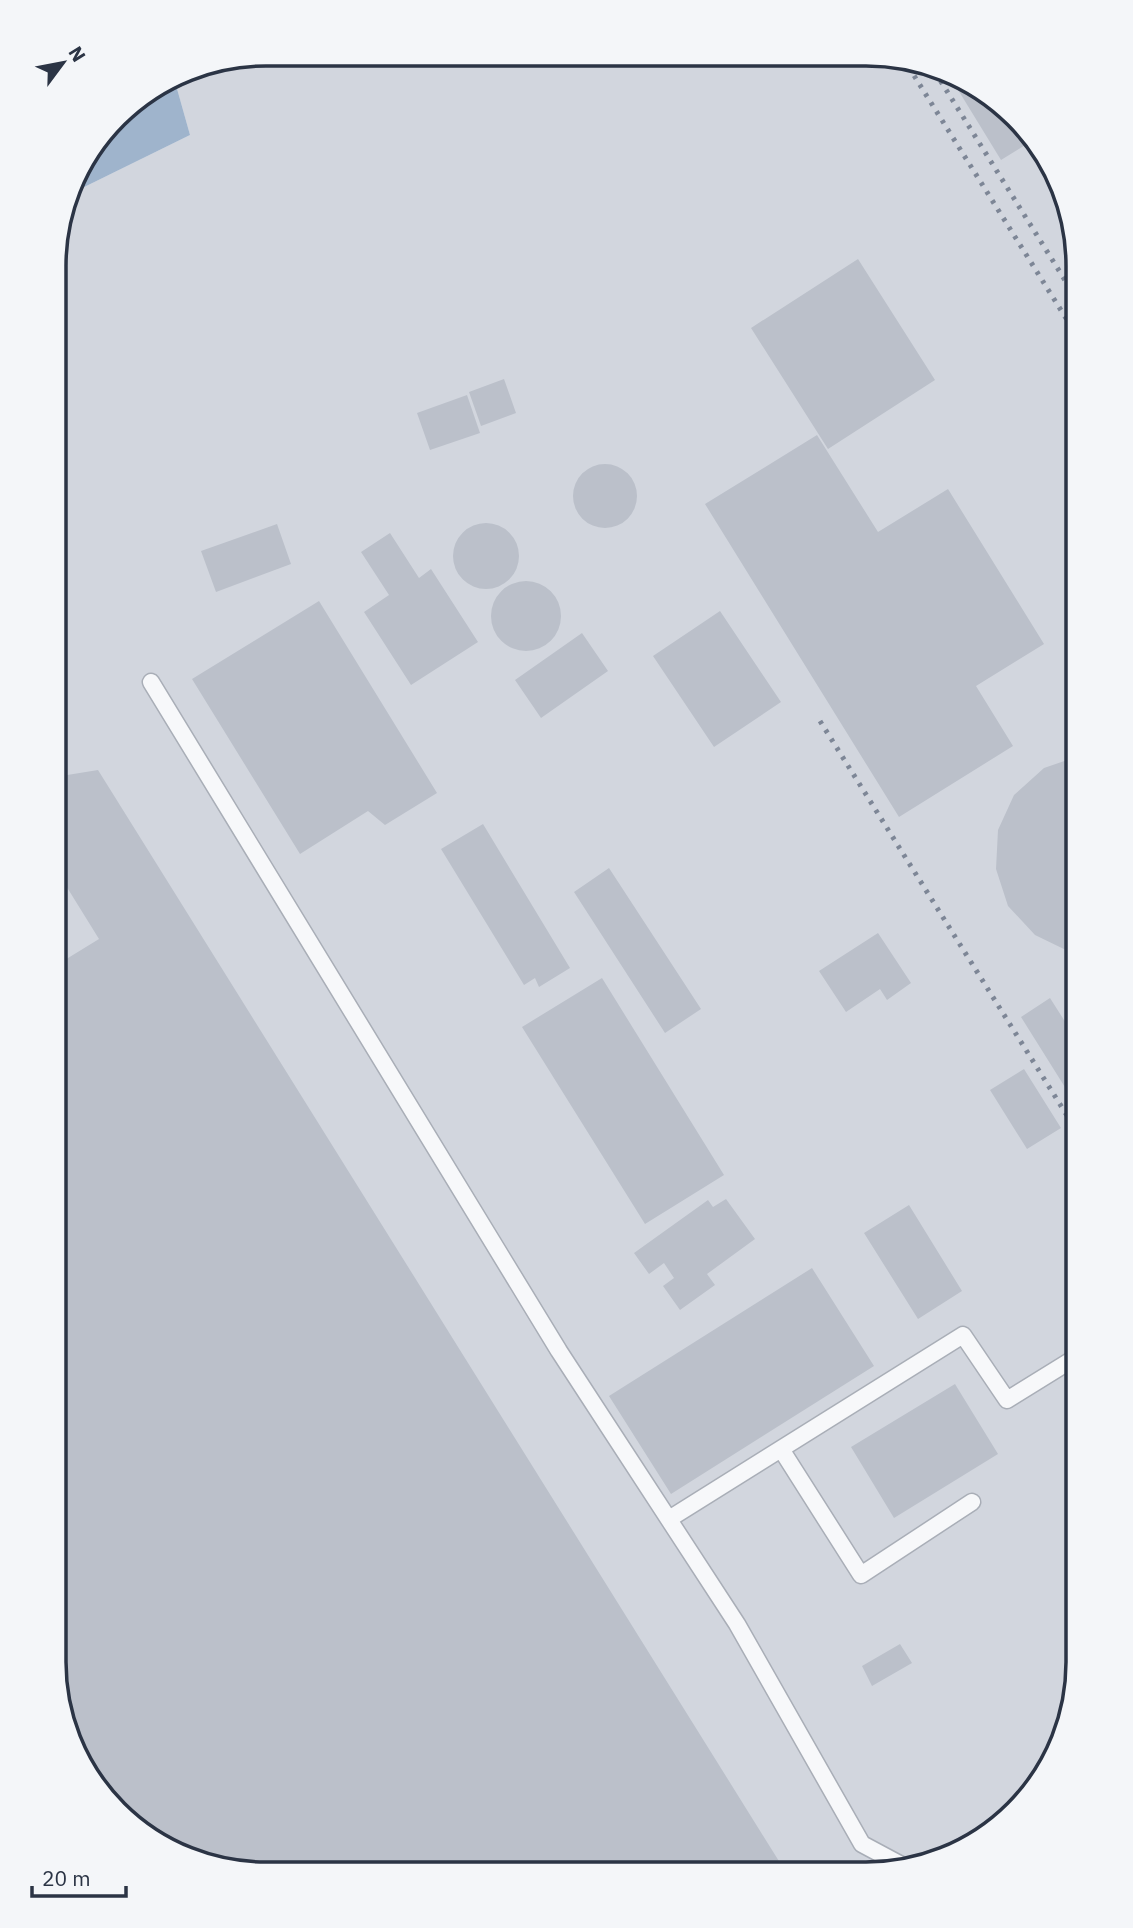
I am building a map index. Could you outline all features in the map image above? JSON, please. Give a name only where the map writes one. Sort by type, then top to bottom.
[{"type":"lane","points":[[151,682],[559,1352],[737,1624],[862,1844],[892,1860]]},
{"type":"lane","points":[[669,1519],[964,1335],[1007,1400],[1066,1363]]},
{"type":"lane","points":[[781,1449],[861,1575],[972,1502]]},
{"type":"shaded area","points":[[866,66],[906,70],[931,77],[978,100],[1017,135],[1046,178],[1060,215],[1066,266],[1066,1675],[1056,1726],[1033,1773],[1008,1803],[988,1820],[955,1841],[918,1855],[866,1862],[240,1860],[190,1846],[155,1828],[116,1793],[87,1750],[73,1713],[66,1662],[66,266],[73,215],[83,188],[190,135],[177,88],[215,73],[240,68]]},
{"type":"water","points":[[177,88],[190,135],[83,188],[93,166],[116,135],[145,108]]},
{"type":"building","points":[[957,88],[998,116],[1025,145],[1001,160]]},
{"type":"building","points":[[858,259],[935,380],[828,449],[751,328]]},
{"type":"building","points":[[504,379],[516,413],[481,426],[469,392]]},
{"type":"building","points":[[467,395],[480,433],[430,450],[417,413]]},
{"type":"building","points":[[817,435],[878,532],[948,489],[1044,644],[976,686],[1013,746],[899,817],[705,504]]},
{"type":"building","points":[[599,464],[611,464],[628,473],[635,484],[635,508],[628,519],[611,528],[599,528],[587,523],[578,514],[573,502],[573,490],[578,478],[587,469]]},
{"type":"building","points":[[479,523],[493,523],[505,528],[514,537],[519,556],[517,569],[510,580],[493,589],[479,589],[467,584],[458,575],[453,563],[453,549],[458,537],[467,528]]},
{"type":"building","points":[[277,524],[291,564],[216,592],[201,551]]},
{"type":"building","points":[[390,533],[419,578],[431,569],[478,642],[411,685],[364,612],[389,595],[361,552]]},
{"type":"building","points":[[526,581],[551,591],[561,616],[551,641],[526,651],[501,641],[491,616],[501,591]]},
{"type":"building","points":[[319,601],[437,793],[385,825],[368,811],[300,854],[192,679]]},
{"type":"building","points":[[720,611],[781,702],[714,747],[653,656]]},
{"type":"building","points":[[582,633],[608,671],[541,718],[515,680]]},
{"type":"building","points":[[1066,760],[1066,950],[1035,935],[1008,906],[996,869],[998,830],[1014,795],[1044,768]]},
{"type":"building","points":[[98,770],[780,1862],[240,1860],[215,1855],[166,1835],[135,1812],[100,1773],[87,1750],[73,1713],[66,1662],[66,959],[99,939],[66,886],[66,775]]},
{"type":"building","points":[[483,824],[570,968],[539,987],[535,978],[524,985],[441,849]]},
{"type":"building","points":[[609,868],[701,1009],[665,1033],[574,892]]},
{"type":"building","points":[[878,933],[911,983],[887,1000],[880,989],[846,1012],[819,971]]},
{"type":"building","points":[[602,978],[724,1175],[645,1224],[522,1027]]},
{"type":"building","points":[[1050,998],[1066,1023],[1066,1089],[1021,1017]]},
{"type":"building","points":[[1024,1069],[1061,1128],[1027,1149],[990,1090]]},
{"type":"building","points":[[726,1199],[755,1239],[707,1274],[715,1285],[680,1310],[663,1286],[674,1278],[664,1263],[649,1274],[634,1253],[708,1200],[713,1207]]},
{"type":"building","points":[[909,1205],[962,1291],[918,1319],[864,1233]]},
{"type":"building","points":[[812,1268],[874,1366],[671,1494],[609,1396]]},
{"type":"building","points":[[955,1384],[998,1454],[894,1518],[851,1447]]},
{"type":"building","points":[[900,1644],[912,1663],[872,1686],[862,1666]]},
{"type":"railway","points":[[911,72],[1066,318]]},
{"type":"railway","points":[[941,81],[1066,282]]},
{"type":"railway","points":[[820,721],[1066,1114]]}]
